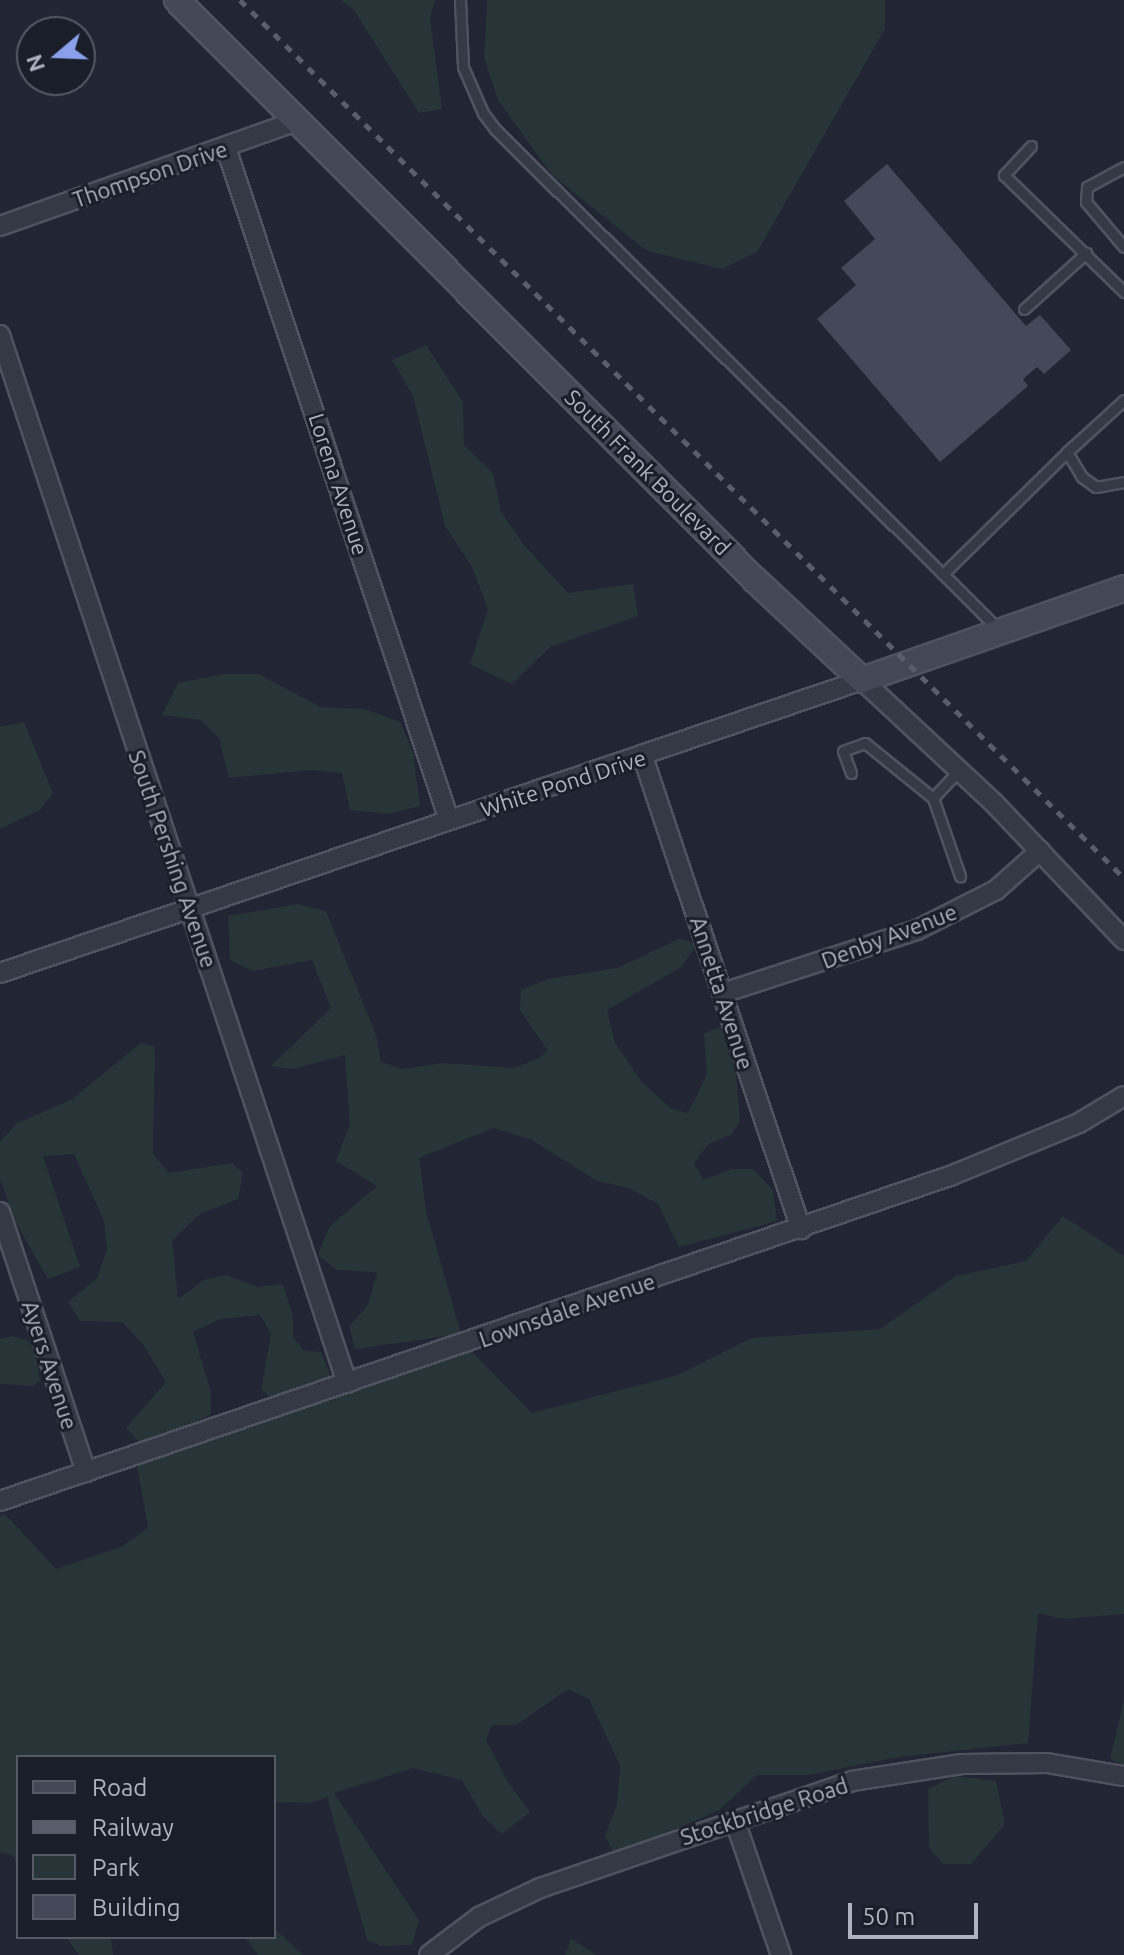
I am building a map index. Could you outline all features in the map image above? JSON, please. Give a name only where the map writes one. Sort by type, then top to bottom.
[{"type":"street","name":"South Frank Boulevard","points":[[177,0],[754,579],[959,770],[1124,940]]},
{"type":"street","name":"Thompson Drive","points":[[0,226],[299,120]]},
{"type":"street","name":"Lorena Avenue","points":[[226,148],[449,820]]},
{"type":"street","name":"South Pershing Avenue","points":[[0,335],[347,1383]]},
{"type":"street","name":"White Pond Drive","points":[[0,973],[643,757],[1124,588]]},
{"type":"street","name":"Annetta Avenue","points":[[643,757],[801,1229]]},
{"type":"street","name":"Denby Avenue","points":[[723,993],[917,930],[996,890],[1040,851]]},
{"type":"street","name":"Lownsdale Avenue","points":[[0,1501],[801,1229],[1031,1146],[1124,1096]]},
{"type":"street","name":"Ayers Avenue","points":[[0,1212],[86,1472]]},
{"type":"street","name":"Stockbridge Road","points":[[429,1955],[479,1917],[540,1888],[852,1781],[905,1771],[1047,1763],[1124,1776]]},
{"type":"street","points":[[735,1821],[781,1955]]},
{"type":"lane","points":[[460,0],[463,67],[483,113],[495,129],[1001,632]]},
{"type":"lane","points":[[1031,146],[1004,175],[1124,292]]},
{"type":"lane","points":[[1124,167],[1087,187],[1086,202],[1124,247]]},
{"type":"lane","points":[[1024,309],[1086,253]]},
{"type":"lane","points":[[943,574],[1124,400]]},
{"type":"lane","points":[[1067,452],[1082,477],[1096,487],[1124,482]]},
{"type":"lane","points":[[851,773],[843,751],[865,743],[933,798],[960,876]]},
{"type":"lane","points":[[933,798],[959,770]]},
{"type":"green space","points":[[341,0],[435,0],[430,18],[442,109],[419,113],[354,10]]},
{"type":"green space","points":[[487,0],[885,0],[885,29],[757,252],[722,269],[647,251],[552,175],[498,100],[484,57]]},
{"type":"green space","points":[[426,345],[463,402],[464,445],[493,473],[501,512],[524,545],[568,593],[633,584],[638,616],[550,647],[512,684],[470,664],[488,609],[472,567],[445,526],[413,396],[392,360]]},
{"type":"green space","points":[[224,674],[259,674],[320,707],[365,709],[400,722],[413,752],[420,806],[388,814],[350,810],[342,773],[311,770],[229,778],[219,738],[201,720],[162,715],[178,683]]},
{"type":"green space","points":[[24,722],[53,793],[41,809],[0,829],[0,727]]},
{"type":"green space","points":[[298,904],[326,911],[376,1035],[381,1062],[402,1069],[442,1063],[514,1068],[537,1059],[548,1051],[520,1010],[521,990],[548,979],[617,968],[681,938],[697,945],[681,967],[607,1010],[615,1043],[641,1081],[670,1108],[688,1113],[707,1074],[704,1033],[721,1027],[736,1075],[740,1121],[732,1134],[709,1144],[694,1163],[703,1180],[732,1169],[753,1169],[773,1190],[777,1221],[679,1247],[658,1204],[629,1188],[597,1181],[532,1140],[494,1128],[419,1158],[426,1211],[461,1334],[355,1349],[349,1326],[368,1305],[377,1272],[337,1270],[318,1255],[329,1227],[377,1186],[336,1161],[350,1124],[345,1055],[293,1069],[271,1066],[331,1008],[312,960],[253,971],[230,960],[228,916]]},
{"type":"green space","points":[[141,1043],[155,1047],[153,1154],[169,1173],[232,1163],[243,1173],[238,1199],[200,1214],[172,1240],[178,1299],[204,1280],[226,1275],[257,1287],[283,1284],[293,1316],[293,1337],[303,1350],[321,1352],[332,1380],[273,1400],[261,1389],[271,1334],[260,1315],[220,1319],[193,1332],[211,1392],[211,1414],[168,1438],[142,1445],[126,1428],[166,1382],[143,1344],[122,1322],[80,1321],[68,1302],[97,1278],[107,1249],[104,1221],[74,1154],[43,1156],[80,1267],[48,1279],[16,1223],[0,1179],[0,1142],[17,1123],[71,1100]]},
{"type":"green space","points":[[1063,1216],[1124,1256],[1124,1614],[1063,1619],[1038,1613],[1028,1743],[899,1757],[809,1775],[757,1775],[719,1810],[615,1856],[605,1835],[617,1805],[620,1766],[589,1699],[568,1689],[516,1725],[492,1725],[486,1740],[507,1781],[530,1812],[502,1834],[482,1815],[462,1780],[413,1768],[334,1793],[419,1920],[412,1945],[381,1946],[367,1940],[327,1797],[311,1803],[276,1802],[276,1755],[16,1755],[16,1862],[12,1855],[0,1852],[0,1516],[5,1514],[56,1569],[121,1547],[148,1528],[137,1465],[470,1350],[532,1413],[678,1375],[751,1338],[880,1329],[956,1276],[1026,1261]]},
{"type":"green space","points":[[13,1336],[29,1341],[35,1351],[40,1381],[33,1386],[0,1384],[0,1339]]},
{"type":"green space","points":[[1124,1700],[1124,1766],[1110,1759]]},
{"type":"green space","points":[[955,1776],[996,1781],[1005,1824],[971,1864],[943,1864],[929,1848],[928,1789]]},
{"type":"green space","points":[[276,1930],[303,1955],[258,1955],[246,1939],[276,1939]]},
{"type":"green space","points":[[67,1939],[111,1939],[113,1955],[79,1955]]},
{"type":"green space","points":[[571,1939],[597,1955],[565,1955]]},
{"type":"building","points":[[887,164],[1026,326],[1040,315],[1071,350],[1044,374],[1037,367],[1023,379],[1028,386],[940,462],[817,319],[856,285],[841,268],[875,239],[844,201]]},
{"type":"railway","points":[[240,0],[1124,878]]}]
